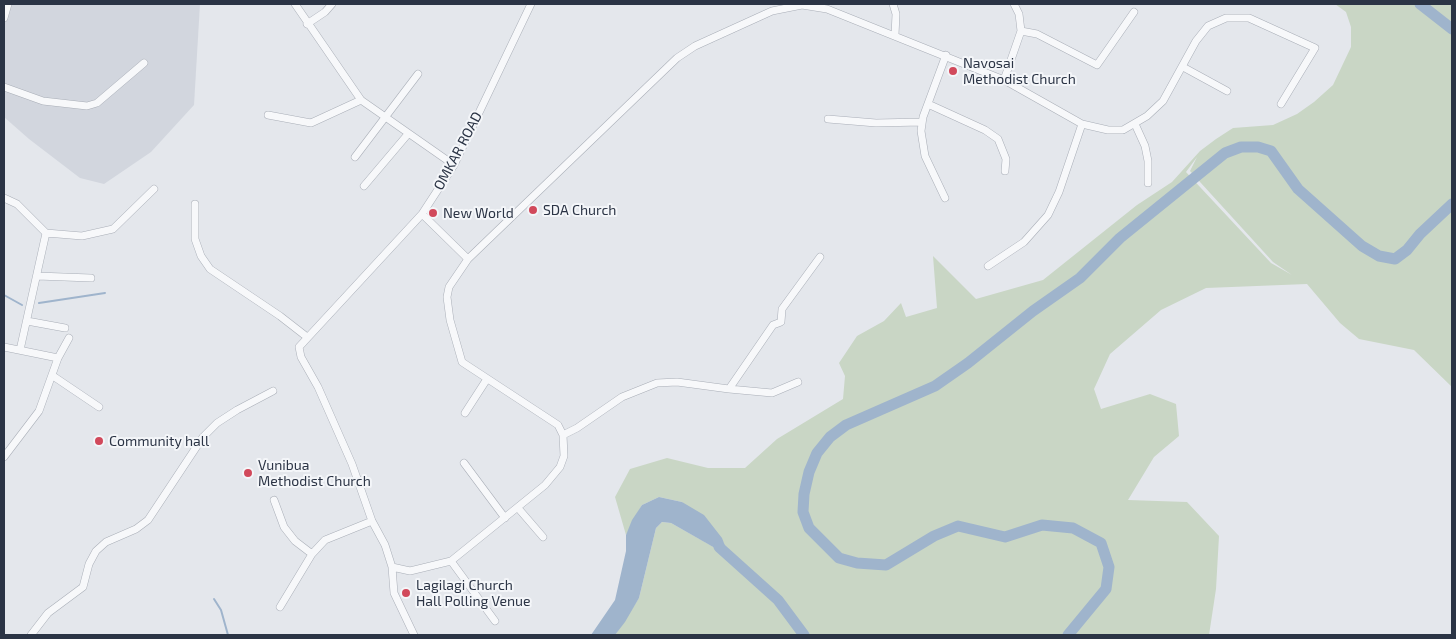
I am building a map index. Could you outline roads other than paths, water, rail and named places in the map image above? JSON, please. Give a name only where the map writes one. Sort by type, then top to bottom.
[{"type":"street","points":[[4,18],[8,4]]},
{"type":"street","points":[[295,4],[360,100],[386,120],[454,165]]},
{"type":"street","points":[[307,24],[325,12],[332,4]]},
{"type":"street","name":"OMKAR ROAD","points":[[372,521],[352,464],[318,387],[301,357],[299,347],[422,214],[454,165],[531,4]]},
{"type":"street","points":[[392,567],[410,571],[450,561],[518,508],[555,476],[564,456],[563,435],[558,425],[543,413],[462,362],[450,320],[447,297],[450,286],[468,260],[677,58],[695,46],[772,11],[802,4],[827,8],[1004,80],[1082,124],[1108,130],[1123,130],[1135,124],[1163,101],[1196,42],[1208,26],[1226,18],[1249,18],[1315,48],[1281,104]]},
{"type":"street","points":[[893,4],[896,14],[895,35]]},
{"type":"street","points":[[1004,80],[1021,31],[1014,4]]},
{"type":"street","points":[[1021,31],[1037,34],[1097,65],[1134,12]]},
{"type":"street","points":[[945,198],[925,156],[922,122],[946,55]]},
{"type":"street","points":[[4,87],[43,101],[87,106],[97,103],[144,63]]},
{"type":"street","points":[[1183,67],[1227,91]]},
{"type":"street","points":[[355,157],[386,120],[418,74]]},
{"type":"street","points":[[268,115],[311,123],[360,100]]},
{"type":"street","points":[[928,104],[985,130],[998,140],[1006,159],[1005,171]]},
{"type":"street","points":[[828,119],[876,123],[922,122]]},
{"type":"street","points":[[988,266],[1024,242],[1048,215],[1059,192],[1082,124]]},
{"type":"street","points":[[1135,124],[1145,146],[1148,161],[1148,183]]},
{"type":"street","points":[[364,186],[408,134]]},
{"type":"street","points":[[4,198],[17,204],[46,233],[82,236],[113,229],[154,189]]},
{"type":"street","points":[[195,204],[195,239],[201,256],[210,269],[280,316],[307,337]]},
{"type":"street","points":[[422,214],[468,260]]},
{"type":"street","points":[[20,350],[46,233]]},
{"type":"street","points":[[729,389],[773,325],[781,322],[782,309],[820,258]]},
{"type":"street","points":[[37,276],[91,278]]},
{"type":"street","points":[[26,321],[65,328]]},
{"type":"street","points":[[4,457],[39,411],[58,358],[69,338]]},
{"type":"street","points":[[4,347],[58,358]]},
{"type":"street","points":[[53,376],[99,407]]},
{"type":"street","points":[[465,413],[487,379]]},
{"type":"street","points":[[563,435],[578,428],[622,398],[657,383],[677,382],[772,393],[798,382]]},
{"type":"street","points":[[31,635],[48,613],[83,587],[88,564],[96,551],[106,542],[136,529],[148,520],[203,436],[237,410],[273,391]]},
{"type":"street","points":[[464,462],[505,518]]},
{"type":"street","points":[[274,500],[284,527],[295,541],[312,554]]},
{"type":"street","points":[[518,508],[543,537]]},
{"type":"street","points":[[280,607],[312,554],[325,540],[372,521],[385,546],[392,567],[394,593],[414,635]]},
{"type":"street","points":[[450,561],[495,621]]},
{"type":"water","points":[[659,497],[682,502],[704,515],[722,538],[729,556],[671,523],[662,522],[656,528],[639,598],[625,622],[615,635],[591,635],[615,600],[626,551],[626,535],[632,520],[642,505]]},
{"type":"waterway","points":[[1420,4],[1452,29]]},
{"type":"waterway","points":[[1068,635],[1106,589],[1109,567],[1101,543],[1073,528],[1042,525],[1005,537],[958,526],[934,536],[886,565],[857,563],[839,558],[809,528],[803,512],[804,494],[809,472],[817,453],[830,437],[846,425],[935,386],[968,363],[1033,311],[1080,278],[1120,238],[1225,153],[1241,147],[1258,147],[1271,151],[1298,189],[1362,246],[1379,256],[1395,259],[1407,250],[1420,234],[1452,204]]},
{"type":"waterway","points":[[39,303],[105,293]]},
{"type":"waterway","points":[[4,295],[22,305]]},
{"type":"waterway","points":[[719,547],[778,600],[804,635]]},
{"type":"waterway","points":[[214,599],[221,610],[228,635]]},
{"type":"place","name":"Navosai Methodist Church","points":[[953,71]]},
{"type":"place","name":"SDA Church","points":[[533,210]]},
{"type":"place","name":"New World","points":[[433,213]]},
{"type":"place","name":"Community hall","points":[[99,441]]},
{"type":"place","name":"Vunibua Methodist Church","points":[[248,473]]},
{"type":"place","name":"Lagilagi Church Hall Polling Venue","points":[[406,593]]}]
